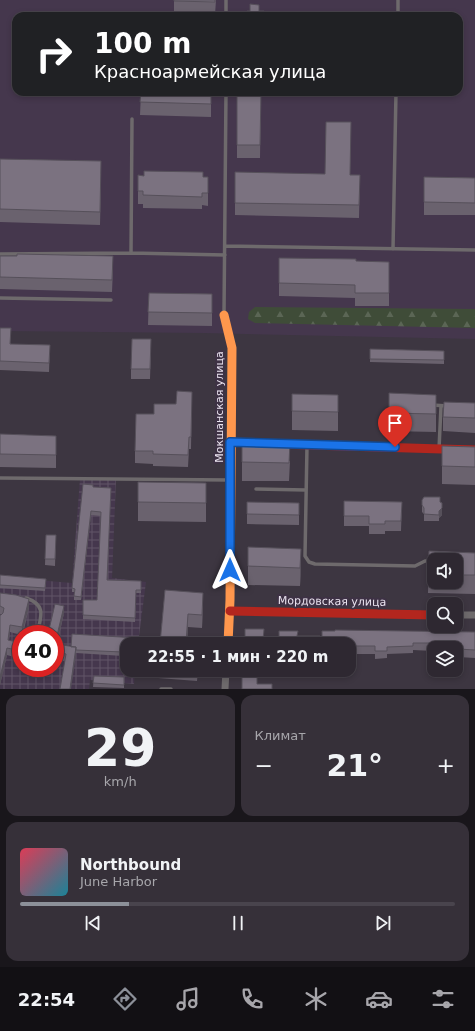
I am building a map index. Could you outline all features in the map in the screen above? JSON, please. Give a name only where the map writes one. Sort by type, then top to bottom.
[{"type":"street","name":"Мокшанская улица","points":[[224,315],[225,325],[230,337],[232,348],[230,442],[230,611],[228,637]]},
{"type":"street","points":[[230,442],[475,450]]},
{"type":"street","name":"Мордовская улица","points":[[230,611],[427,615]]},
{"type":"street","points":[[463,615],[475,615]]},
{"type":"street","points":[[225,689],[226,677]]},
{"type":"lane","points":[[226,0],[226,12]]},
{"type":"lane","points":[[398,0],[398,12]]},
{"type":"lane","points":[[224,315],[226,96]]},
{"type":"lane","points":[[393,249],[396,96]]},
{"type":"lane","points":[[131,253],[132,119]]},
{"type":"lane","points":[[225,246],[475,250]]},
{"type":"lane","points":[[0,254],[131,253],[225,255]]},
{"type":"lane","points":[[0,298],[111,300]]},
{"type":"lane","points":[[425,405],[454,406]]},
{"type":"lane","points":[[439,449],[441,406]]},
{"type":"lane","points":[[307,444],[305,556],[309,562],[315,564],[415,566],[427,561]]},
{"type":"lane","points":[[0,478],[230,480]]},
{"type":"lane","points":[[256,489],[306,490]]},
{"type":"lane","points":[[298,556],[305,556]]},
{"type":"lane","points":[[20,598],[35,601],[39,605],[42,612],[39,625]]},
{"type":"lane","points":[[161,689],[171,689]]},
{"type":"shaded area","points":[[0,0],[475,0],[475,339],[203,333],[0,331]]},
{"type":"shaded area","points":[[80,479],[116,479],[112,578],[146,582],[139,637],[120,637],[120,677],[134,677],[134,684],[90,680],[89,689],[0,689],[0,577],[72,583]]},
{"type":"green space","points":[[255,307],[475,309],[475,328],[255,323],[248,319],[249,312]]},
{"type":"building","points":[[215,0],[215,2],[174,1]]},
{"type":"building","points":[[250,4],[259,5],[259,11],[264,12],[247,12],[250,11]]},
{"type":"building","points":[[141,96],[211,96],[211,104],[140,102]]},
{"type":"building","points":[[237,96],[261,96],[260,145],[237,145]]},
{"type":"building","points":[[326,122],[351,122],[350,175],[360,175],[359,205],[235,203],[235,172],[325,174]]},
{"type":"building","points":[[0,159],[101,161],[100,212],[0,209]]},
{"type":"building","points":[[144,171],[203,172],[203,177],[208,177],[208,193],[202,193],[202,197],[143,195],[143,191],[138,191],[138,175],[144,176]]},
{"type":"building","points":[[424,177],[475,178],[475,203],[424,202]]},
{"type":"building","points":[[17,254],[113,256],[112,280],[0,277],[0,256],[17,256]]},
{"type":"building","points":[[279,258],[356,259],[356,261],[389,262],[389,293],[355,293],[355,285],[279,283]]},
{"type":"building","points":[[149,293],[212,294],[212,313],[148,312]]},
{"type":"building","points":[[0,328],[11,328],[10,344],[50,345],[49,363],[0,361]]},
{"type":"building","points":[[132,339],[151,339],[150,369],[131,369]]},
{"type":"building","points":[[370,349],[444,351],[444,360],[370,359]]},
{"type":"building","points":[[177,391],[192,392],[191,437],[189,437],[188,455],[153,454],[153,451],[135,451],[136,414],[154,414],[154,404],[176,404]]},
{"type":"building","points":[[389,393],[436,395],[436,414],[389,413]]},
{"type":"building","points":[[292,394],[338,395],[338,412],[292,411]]},
{"type":"building","points":[[444,402],[475,403],[475,418],[443,417]]},
{"type":"building","points":[[0,434],[56,436],[56,455],[0,454]]},
{"type":"building","points":[[242,442],[290,442],[289,463],[242,462]]},
{"type":"building","points":[[442,446],[475,447],[475,467],[442,466]]},
{"type":"building","points":[[138,482],[206,483],[206,503],[138,502]]},
{"type":"building","points":[[83,484],[93,485],[93,487],[111,488],[107,580],[141,581],[141,590],[136,590],[135,618],[83,615],[83,600],[97,600],[101,512],[91,511],[81,597],[74,596],[75,589],[72,588]]},
{"type":"building","points":[[424,497],[440,497],[442,508],[439,511],[439,515],[424,514],[422,500]]},
{"type":"building","points":[[344,501],[402,502],[401,521],[385,521],[385,524],[369,524],[369,516],[344,516]]},
{"type":"building","points":[[247,502],[299,503],[299,515],[247,514]]},
{"type":"building","points":[[46,535],[56,535],[55,559],[45,559]]},
{"type":"building","points":[[248,547],[301,549],[300,568],[248,566]]},
{"type":"building","points":[[429,551],[475,553],[475,575],[463,575],[463,553],[429,553]]},
{"type":"building","points":[[0,575],[46,579],[45,588],[0,585]]},
{"type":"building","points":[[165,590],[203,593],[202,615],[188,614],[186,637],[161,637]]},
{"type":"building","points":[[0,593],[16,595],[29,599],[22,625],[10,625],[8,640],[12,641],[12,649],[7,648],[0,677],[0,615],[3,613],[4,608],[0,606]]},
{"type":"building","points":[[55,604],[64,606],[60,625],[50,625]]},
{"type":"building","points":[[245,629],[264,629],[263,637],[245,637]]},
{"type":"building","points":[[279,631],[298,631],[297,636],[320,636],[320,637],[279,637]]},
{"type":"building","points":[[322,631],[427,631],[427,633],[475,632],[475,650],[463,649],[463,641],[427,641],[427,643],[413,643],[413,646],[387,647],[387,651],[375,651],[375,646],[356,646],[356,637],[322,637]]},
{"type":"building","points":[[72,634],[121,637],[120,652],[76,650],[76,647],[71,647]]},
{"type":"building","points":[[64,645],[76,647],[70,689],[60,689],[62,677],[64,677],[66,654],[64,653]]},
{"type":"building","points":[[94,676],[124,677],[124,685],[93,683]]},
{"type":"building","points":[[242,677],[257,677],[257,684],[272,684],[272,689],[242,689]]},
{"type":"traffic: slow","points":[[224,315],[232,348],[230,600],[228,637]]},
{"type":"traffic: jam","points":[[230,442],[256,443]]},
{"type":"traffic: jam","points":[[276,444],[475,450]]},
{"type":"traffic: jam","points":[[230,611],[427,615]]},
{"type":"route","points":[[230,570],[230,442],[395,447]]}]
